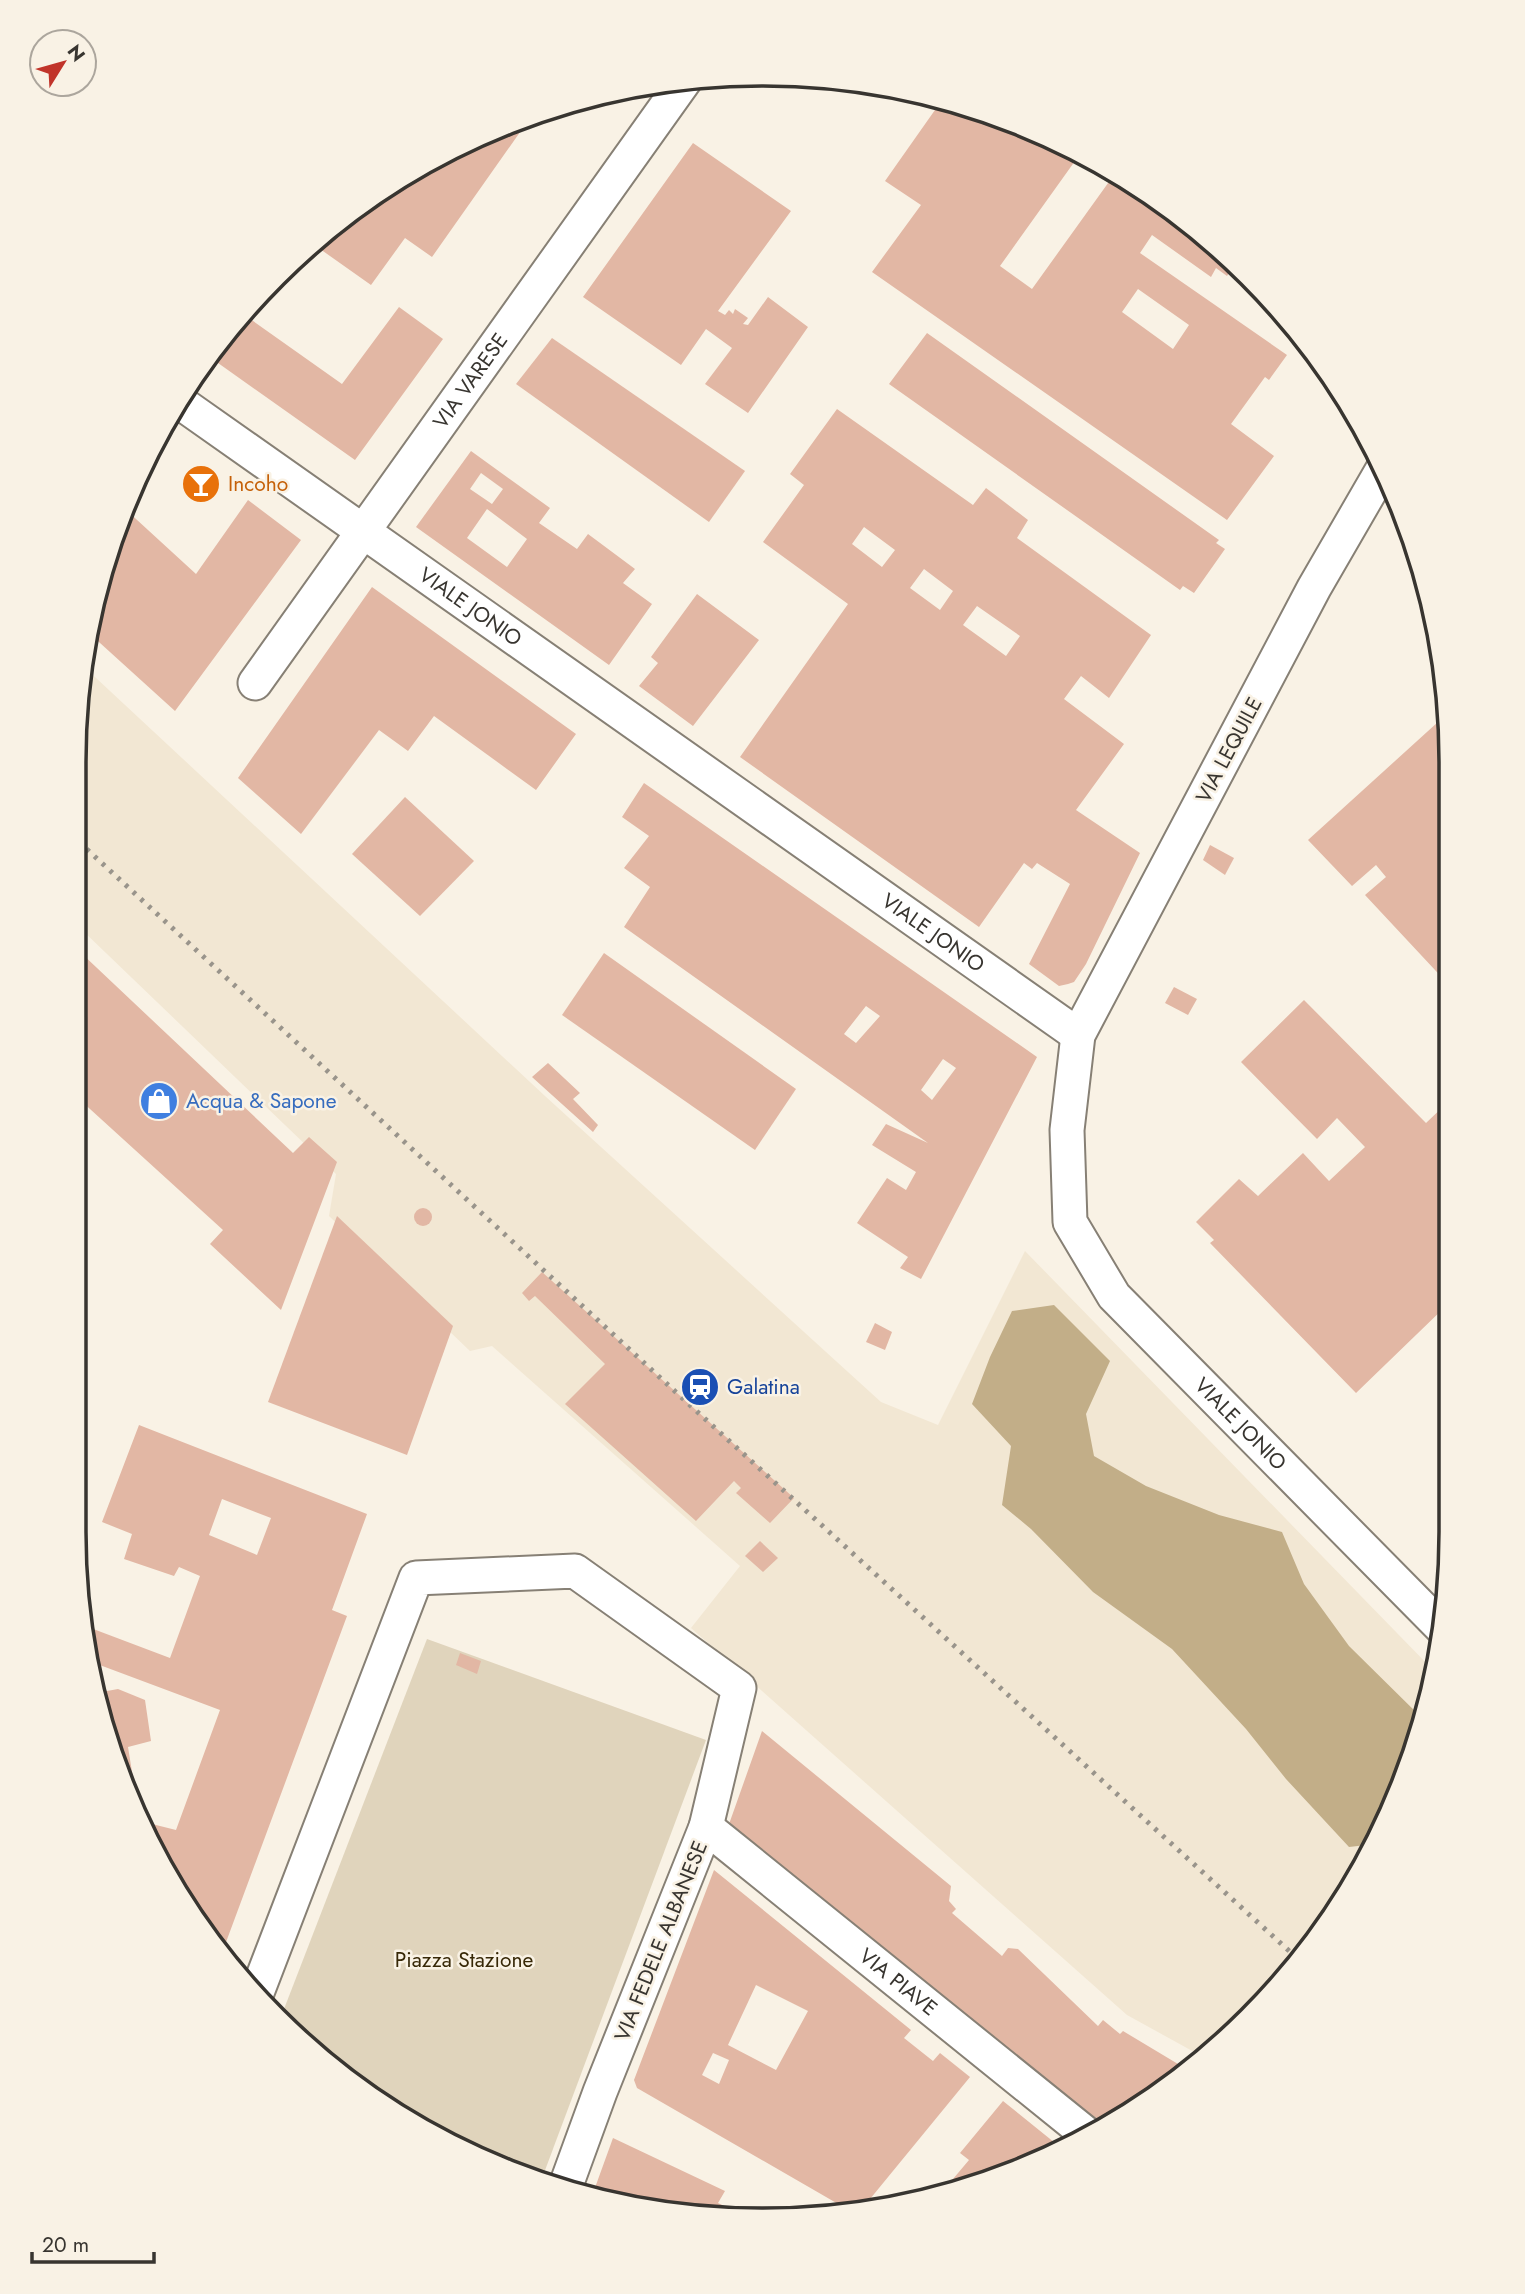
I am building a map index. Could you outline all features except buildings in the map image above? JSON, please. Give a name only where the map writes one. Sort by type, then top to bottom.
[{"type":"street","name":"VIA VARESE","points":[[255,683],[677,92]]},
{"type":"street","name":"VIALE JONIO","points":[[187,407],[1078,1035],[1067,1130],[1070,1222],[1114,1296],[1433,1619]]},
{"type":"street","name":"VIA LEQUILE","points":[[1078,1035],[1314,588],[1377,480]]},
{"type":"street","name":"VIA FEDELE ALBANESE","points":[[260,1984],[416,1578],[575,1571],[739,1688],[706,1827],[600,2092],[568,2179]]},
{"type":"street","name":"VIA PIAVE","points":[[706,1827],[1080,2129]]},
{"type":"shaded area","points":[[92,674],[545,1096],[881,1402],[938,1425],[1025,1251],[1426,1663],[1403,1749],[1369,1831],[1349,1870],[1325,1907],[1271,1978],[1241,2010],[1194,2052],[1127,2015],[691,1628],[740,1566],[492,1346],[470,1351],[329,1216],[336,1174],[86,934],[87,718]]},
{"type":"shaded area","points":[[1054,1305],[1110,1361],[1086,1414],[1094,1456],[1146,1486],[1219,1515],[1282,1532],[1304,1584],[1349,1646],[1415,1711],[1388,1790],[1362,1846],[1349,1847],[1172,1649],[1093,1592],[1031,1529],[1002,1505],[1011,1446],[972,1404],[1012,1311]]},
{"type":"green space","name":"Piazza Stazione","points":[[427,1639],[706,1740],[544,2172],[504,2157],[424,2118],[351,2068],[284,2010]]},
{"type":"railway","points":[[86,848],[692,1407],[1291,1953]]},
{"type":"place","name":"Incoho","points":[[201,484]]},
{"type":"place","name":"Acqua & Sapone","points":[[159,1101]]},
{"type":"place","name":"Galatina","points":[[700,1387]]}]
